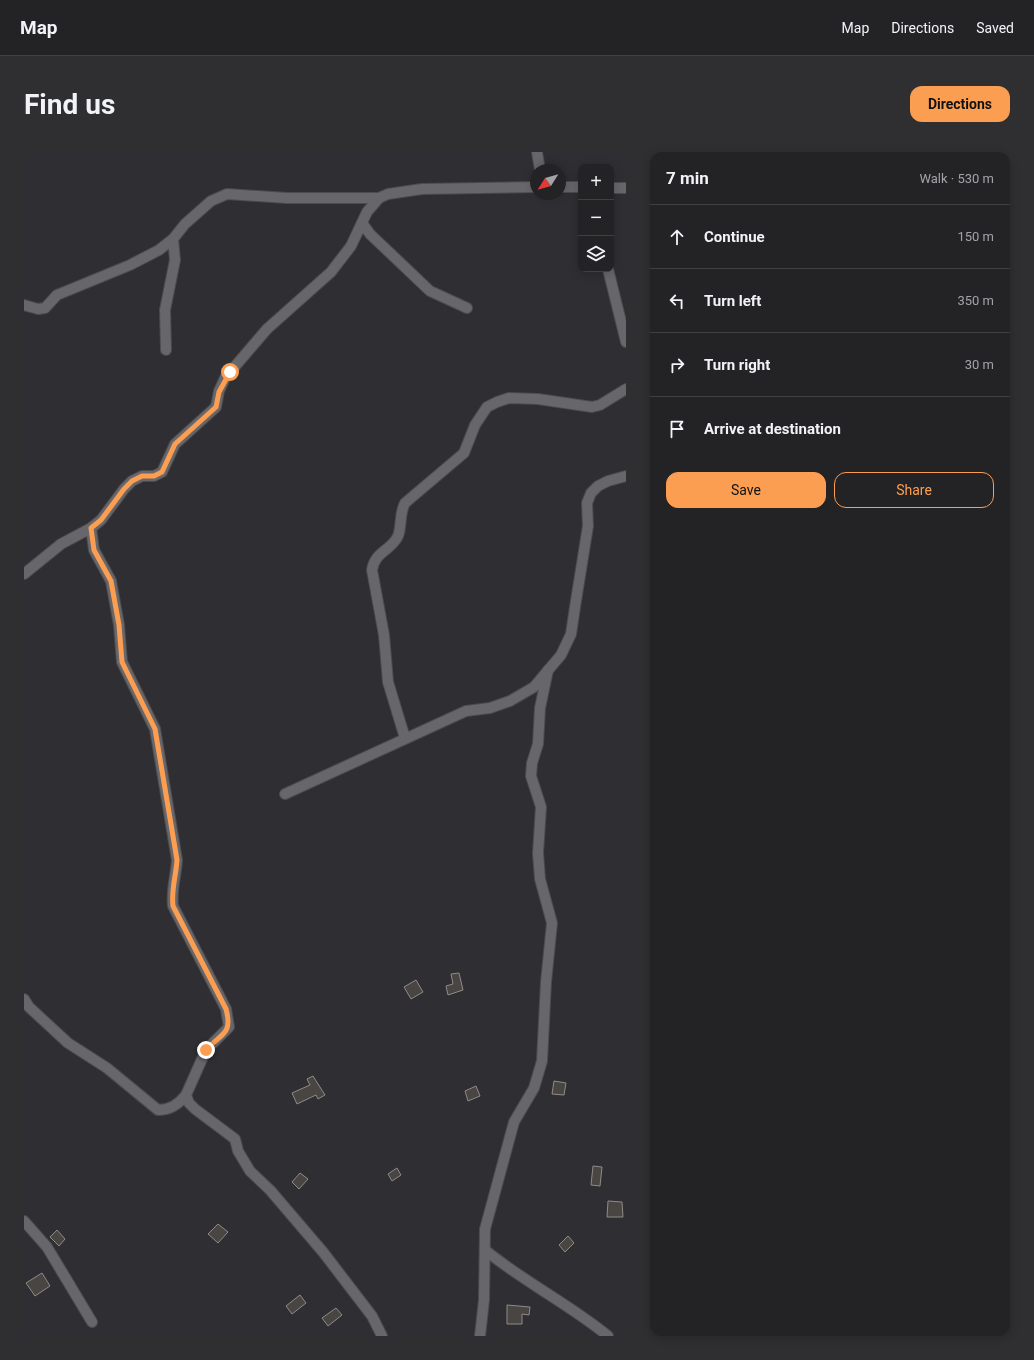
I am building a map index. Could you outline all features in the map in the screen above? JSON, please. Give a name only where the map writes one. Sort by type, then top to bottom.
[{"type":"street","points":[[537,152],[539,164]]},
{"type":"street","points":[[566,186],[578,187]]},
{"type":"street","points":[[24,306],[38,309],[45,308],[57,295],[130,265],[159,250],[173,239],[185,224],[211,201],[227,194],[287,198],[378,198],[388,194],[422,189],[530,187]]},
{"type":"street","points":[[614,188],[626,188]]},
{"type":"street","points":[[24,574],[61,544],[91,528],[101,520],[124,489],[132,481],[142,476],[154,476],[162,472],[175,444],[216,407],[219,392],[225,378],[246,352],[267,329],[331,272],[351,246],[368,212],[378,198]]},
{"type":"street","points":[[362,223],[370,234],[430,291],[467,308]]},
{"type":"street","points":[[166,350],[165,310],[175,260],[173,239]]},
{"type":"street","points":[[609,272],[626,342]]},
{"type":"street","points":[[405,738],[388,682],[384,634],[372,570],[373,562],[378,555],[393,543],[398,536],[401,510],[405,503],[464,453],[475,425],[487,407],[509,398],[538,399],[592,407],[600,405],[626,388]]},
{"type":"street","points":[[285,794],[466,711],[490,708],[510,701],[534,687],[561,655],[571,634],[588,526],[587,503],[591,493],[608,481],[626,476]]},
{"type":"street","points":[[24,999],[29,1007],[68,1043],[107,1068],[158,1110],[165,1110],[175,1106],[186,1095],[206,1050],[226,1031],[229,1021],[226,1009],[173,906],[171,892],[176,875],[177,860],[155,729],[122,662],[119,625],[111,581],[94,550],[91,528]]},
{"type":"street","points":[[480,1336],[484,1300],[485,1229],[514,1122],[534,1088],[542,1061],[546,982],[552,923],[540,879],[538,853],[541,807],[531,776],[538,744],[540,708],[548,670]]},
{"type":"street","points":[[186,1095],[189,1102],[196,1109],[235,1139],[241,1158],[250,1171],[270,1190],[324,1252],[372,1316],[382,1336]]},
{"type":"street","points":[[24,1221],[47,1247],[92,1322]]},
{"type":"street","points":[[485,1250],[524,1279],[589,1321],[608,1336]]},
{"type":"building","points":[[459,973],[463,990],[448,995],[446,986],[453,984],[451,974]]},
{"type":"building","points":[[416,980],[423,992],[411,999],[404,987]]},
{"type":"building","points":[[313,1076],[325,1095],[318,1099],[316,1095],[297,1104],[292,1093],[310,1085],[307,1079]]},
{"type":"building","points":[[554,1081],[566,1083],[564,1095],[552,1094]]},
{"type":"building","points":[[476,1086],[480,1096],[468,1101],[465,1091]]},
{"type":"building","points":[[593,1166],[602,1167],[600,1186],[591,1185]]},
{"type":"building","points":[[397,1168],[401,1175],[392,1181],[388,1174]]},
{"type":"building","points":[[300,1173],[308,1179],[299,1189],[292,1182]]},
{"type":"building","points":[[608,1201],[622,1202],[623,1217],[607,1217]]},
{"type":"building","points":[[218,1224],[228,1232],[218,1243],[208,1234]]},
{"type":"building","points":[[57,1230],[65,1239],[59,1246],[50,1237]]},
{"type":"building","points":[[568,1236],[574,1243],[565,1252],[559,1245]]},
{"type":"building","points":[[42,1273],[50,1286],[35,1296],[26,1283]]},
{"type":"building","points":[[300,1295],[306,1303],[292,1314],[286,1306]]},
{"type":"building","points":[[507,1305],[530,1307],[529,1315],[522,1314],[522,1324],[507,1324]]},
{"type":"building","points":[[336,1308],[342,1315],[328,1326],[322,1318]]},
{"type":"route","points":[[206,1050],[226,1031],[229,1026],[229,1021],[226,1009],[173,906],[171,892],[176,875],[177,860],[155,729],[135,685],[122,662],[119,643],[119,625],[111,581],[94,550],[91,528],[101,520],[115,504],[124,489],[132,481],[142,476],[154,476],[162,472],[175,444],[216,407],[219,392],[225,378],[230,372]]}]
